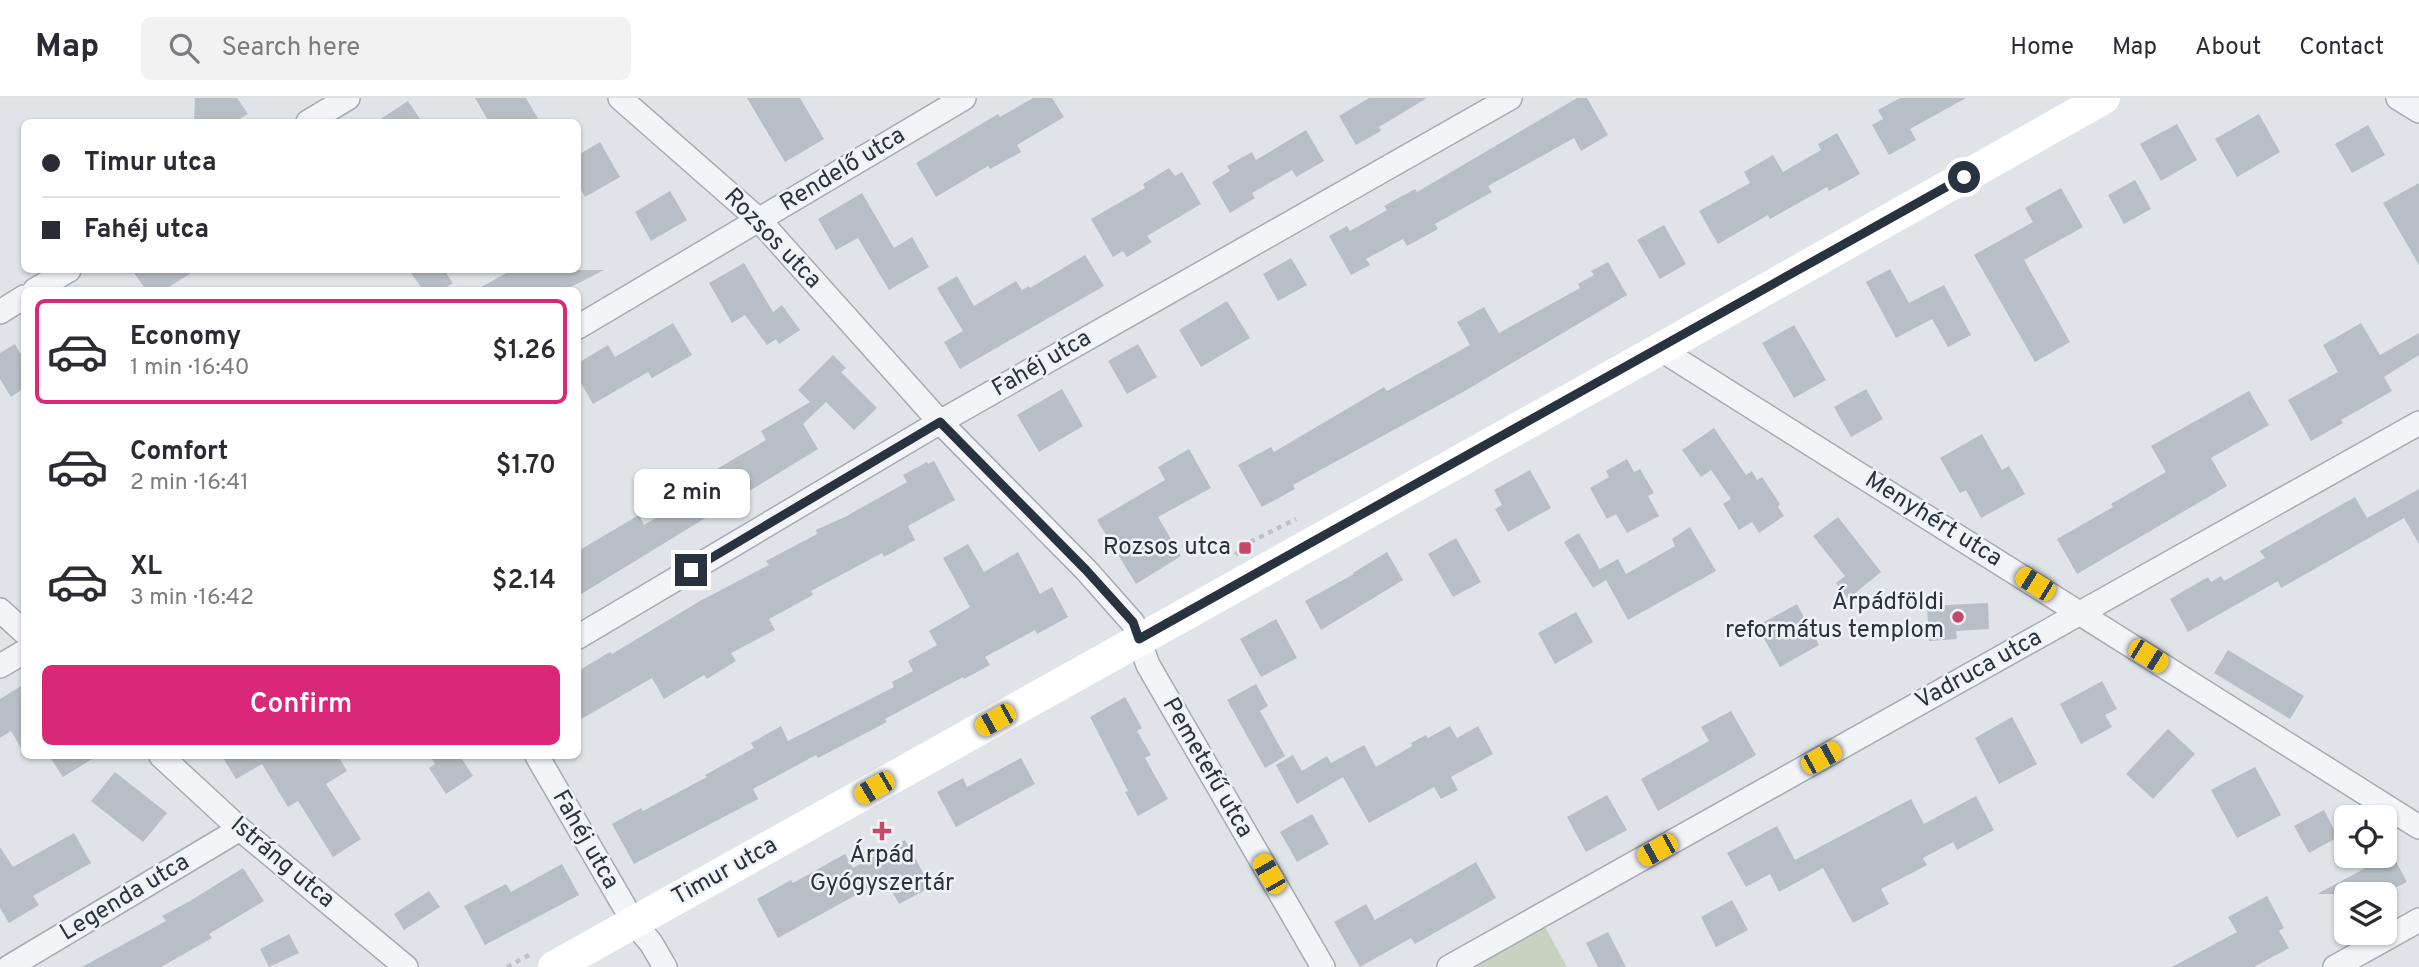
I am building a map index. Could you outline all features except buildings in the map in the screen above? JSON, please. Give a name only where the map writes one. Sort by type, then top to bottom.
[{"type":"street","points":[[313,119],[348,98]]},
{"type":"street","name":"Rozsos utca","points":[[620,98],[759,220],[940,422],[1086,570],[1133,622],[1139,639]]},
{"type":"street","name":"Rendelő utca","points":[[581,325],[964,98]]},
{"type":"street","name":"Fahéj utca","points":[[581,636],[940,422],[1510,98]]},
{"type":"street","name":"Timur utca","points":[[554,967],[2104,98]]},
{"type":"street","points":[[2398,98],[2419,111]]},
{"type":"street","points":[[40,287],[64,273]]},
{"type":"street","points":[[0,312],[21,299]]},
{"type":"street","name":"Menyhért utca","points":[[1660,349],[2419,827]]},
{"type":"street","name":"Vadruca utca","points":[[1449,967],[2419,423]]},
{"type":"street","points":[[0,610],[21,629]]},
{"type":"street","name":"Pemetefű utca","points":[[1139,639],[1148,665],[1323,967]]},
{"type":"street","points":[[0,666],[21,654]]},
{"type":"street","name":"Istráng utca","points":[[164,759],[240,829],[406,967]]},
{"type":"street","name":"Fahéj utca","points":[[539,759],[634,923],[651,943],[665,967]]},
{"type":"street","name":"Legenda utca","points":[[9,967],[240,829]]},
{"type":"street","points":[[2335,967],[2419,920]]},
{"type":"green space","points":[[1539,916],[1567,967],[1449,967]]},
{"type":"place","name":"Rozsos utca","points":[[1245,548]]},
{"type":"place","name":"Árpádföldi református templom","points":[[1958,617]]},
{"type":"place","name":"Árpád Gyógyszertár","points":[[882,831]]},
{"type":"route","points":[[691,570],[940,422],[1086,570],[1133,622],[1139,639],[1964,177]]}]
